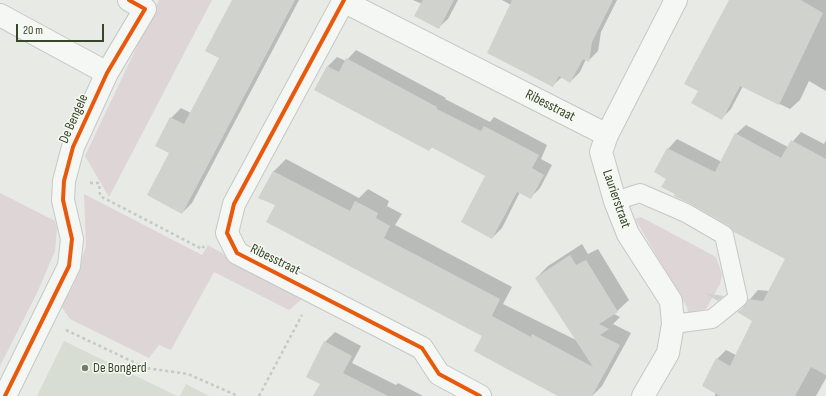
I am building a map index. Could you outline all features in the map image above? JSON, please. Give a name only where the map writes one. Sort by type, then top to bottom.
[{"type":"street","name":"De Bengele","points":[[5,396],[44,320],[69,266],[72,240],[63,200],[64,181],[73,147],[107,73],[145,9],[129,0]]},
{"type":"street","name":"Laurierstraat","points":[[643,396],[668,353],[673,324],[671,301],[628,234],[614,201],[601,152],[607,135],[676,0]]},
{"type":"street","name":"Ribesstraat","points":[[480,396],[439,374],[422,348],[237,253],[227,233],[234,204],[344,1],[607,135]]},
{"type":"street","points":[[0,14],[107,73]]},
{"type":"lane","points":[[614,201],[640,194],[686,213],[724,235],[738,298],[712,319],[673,324]]},
{"type":"path","points":[[64,181],[99,183],[100,196],[202,249],[210,235],[227,233]]},
{"type":"path","points":[[259,396],[315,292]]},
{"type":"path","points":[[44,320],[146,368],[188,374],[238,396]]},
{"type":"shaded area","points":[[159,0],[212,0],[109,197],[85,156]]},
{"type":"shaded area","points":[[0,193],[55,221],[57,229],[55,251],[37,293],[0,366]]},
{"type":"shaded area","points":[[84,194],[202,255],[208,245],[302,299],[289,310],[214,272],[171,350],[159,345],[149,358],[70,319],[61,306],[73,286],[86,246]]},
{"type":"shaded area","points":[[641,217],[716,257],[722,274],[720,284],[706,309],[688,313],[687,307],[635,219]]},
{"type":"shaded area","name":"De Bongerd","points":[[64,341],[177,396],[37,396]]},
{"type":"shaded area","name":"De Bongerd","points":[[186,384],[209,396],[180,396]]},
{"type":"building","points":[[232,0],[295,0],[182,214],[147,195],[169,153],[155,146],[170,117],[184,124],[219,58],[205,51]]},
{"type":"building","points":[[423,0],[454,0],[439,29],[414,16]]},
{"type":"building","points":[[512,0],[613,0],[592,42],[589,62],[583,59],[570,83],[559,76],[553,87],[487,53]]},
{"type":"building","points":[[729,0],[801,0],[823,13],[779,105],[740,86],[722,120],[691,103],[698,91],[684,84]]},
{"type":"building","points":[[346,58],[437,107],[437,109],[481,131],[484,126],[539,155],[532,168],[544,175],[531,199],[517,192],[492,239],[461,222],[485,176],[431,147],[429,151],[314,90],[327,66],[339,72]]},
{"type":"building","points":[[735,133],[781,158],[791,140],[826,159],[826,375],[811,367],[795,396],[720,396],[702,386],[716,358],[730,366],[752,321],[737,312],[745,306],[748,299],[763,301],[785,259],[734,232],[729,226],[674,196],[675,194],[661,187],[666,179],[654,172],[667,148],[715,172]]},
{"type":"building","points":[[273,171],[350,211],[355,201],[378,213],[376,218],[390,226],[384,238],[500,299],[492,316],[531,337],[532,334],[593,367],[535,278],[570,255],[576,265],[586,260],[618,312],[599,324],[609,329],[600,335],[620,345],[592,396],[558,396],[507,369],[474,351],[482,336],[266,222],[275,205],[258,198]]},
{"type":"building","points":[[704,293],[724,296],[718,301]]},
{"type":"building","points":[[324,341],[352,356],[343,373],[388,396],[313,396],[320,384],[306,377]]},
{"type":"cycle path","points":[[5,396],[69,266],[72,239],[63,200],[64,181],[73,147],[107,73],[145,9],[129,0]]},
{"type":"cycle path","points":[[344,0],[234,204],[227,233],[237,253],[422,348],[439,374],[480,396]]},
{"type":"place","name":"De Bongerd","points":[[85,368]]}]
